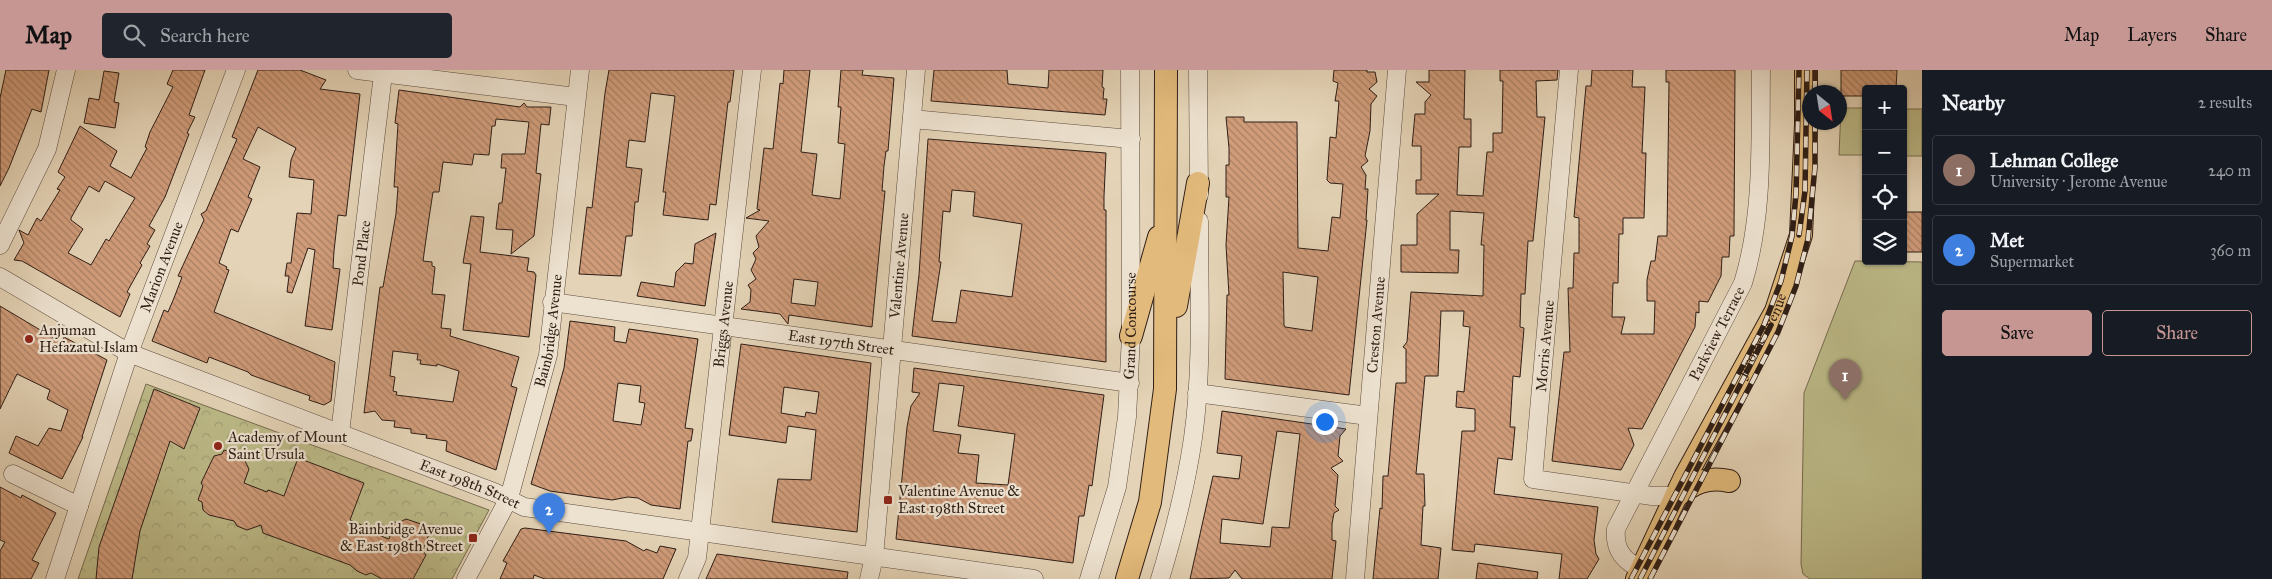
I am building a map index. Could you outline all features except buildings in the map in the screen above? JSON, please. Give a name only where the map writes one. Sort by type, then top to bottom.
[{"type":"main road","points":[[1127,579],[1142,534],[1161,430],[1166,346],[1166,70]]},
{"type":"main road","name":"Jerome Avenue","points":[[1639,574],[1676,496],[1776,311],[1801,235],[1806,124],[1806,70]]},
{"type":"main road","points":[[1166,346],[1183,273],[1198,183]]},
{"type":"main road","points":[[1131,336],[1166,210]]},
{"type":"main road","points":[[1676,496],[1691,485],[1703,480],[1716,478],[1730,481]]},
{"type":"street","points":[[0,245],[47,149],[66,70]]},
{"type":"street","name":"Marion Avenue","points":[[55,579],[129,353],[236,70]]},
{"type":"street","points":[[357,70],[576,96]]},
{"type":"street","name":"Bainbridge Avenue","points":[[466,579],[509,498],[548,355],[552,302],[580,70]]},
{"type":"street","name":"Briggs Avenue","points":[[688,579],[697,558],[752,70]]},
{"type":"street","name":"Valentine Avenue","points":[[869,579],[874,557],[916,70]]},
{"type":"street","name":"Grand Concourse","points":[[1089,579],[1117,487],[1124,450],[1130,383],[1130,70]]},
{"type":"street","points":[[1160,579],[1184,485],[1193,436],[1199,347],[1198,70]]},
{"type":"street","name":"Creston Avenue","points":[[1355,579],[1397,70]]},
{"type":"street","name":"Morris Avenue","points":[[1569,70],[1534,479],[1634,493],[1676,496]]},
{"type":"street","name":"Parkview Terrace","points":[[1639,574],[1619,552],[1615,538],[1616,529],[1743,283],[1752,252],[1758,217],[1761,70]]},
{"type":"street","name":"Pond Place","points":[[340,433],[383,74]]},
{"type":"street","points":[[912,119],[1130,139]]},
{"type":"street","name":"East 198th Street","points":[[0,277],[129,353],[509,498],[524,507],[1034,579]]},
{"type":"street","name":"East 197th Street","points":[[552,302],[1130,383]]},
{"type":"street","points":[[1196,393],[1368,416]]},
{"type":"street","points":[[13,474],[79,506]]},
{"type":"green space","points":[[1847,108],[1862,108],[1862,155],[1839,155],[1840,130],[1847,130]]},
{"type":"green space","points":[[1907,109],[1922,109],[1922,156],[1907,156]]},
{"type":"green space","points":[[1855,261],[1862,261],[1862,265],[1907,265],[1907,262],[1922,262],[1922,579],[1810,579],[1803,574],[1801,564],[1804,393]]},
{"type":"green space","name":"Academy of Mount Saint Ursula","points":[[146,384],[489,510],[452,579],[78,579]]},
{"type":"railway","points":[[1631,579],[1764,325],[1781,281],[1792,236],[1796,194],[1799,70]]},
{"type":"railway","points":[[1799,235],[1805,191],[1807,70]]},
{"type":"railway","points":[[1815,70],[1815,85]]},
{"type":"railway","points":[[1650,579],[1778,332],[1796,286],[1808,239],[1815,167],[1815,130]]},
{"type":"railway","points":[[1640,579],[1771,325]]},
{"type":"place","name":"Anjuman Hefazatul Islam","points":[[29,339]]},
{"type":"place","name":"Lehman College","points":[[1845,400]]},
{"type":"place","name":"Academy of Mount Saint Ursula","points":[[218,446]]},
{"type":"place","name":"Valentine Avenue & East 198th Street","points":[[888,500]]},
{"type":"place","name":"Met","points":[[549,534]]},
{"type":"place","name":"Bainbridge Avenue & East 198th Street","points":[[473,538]]}]
